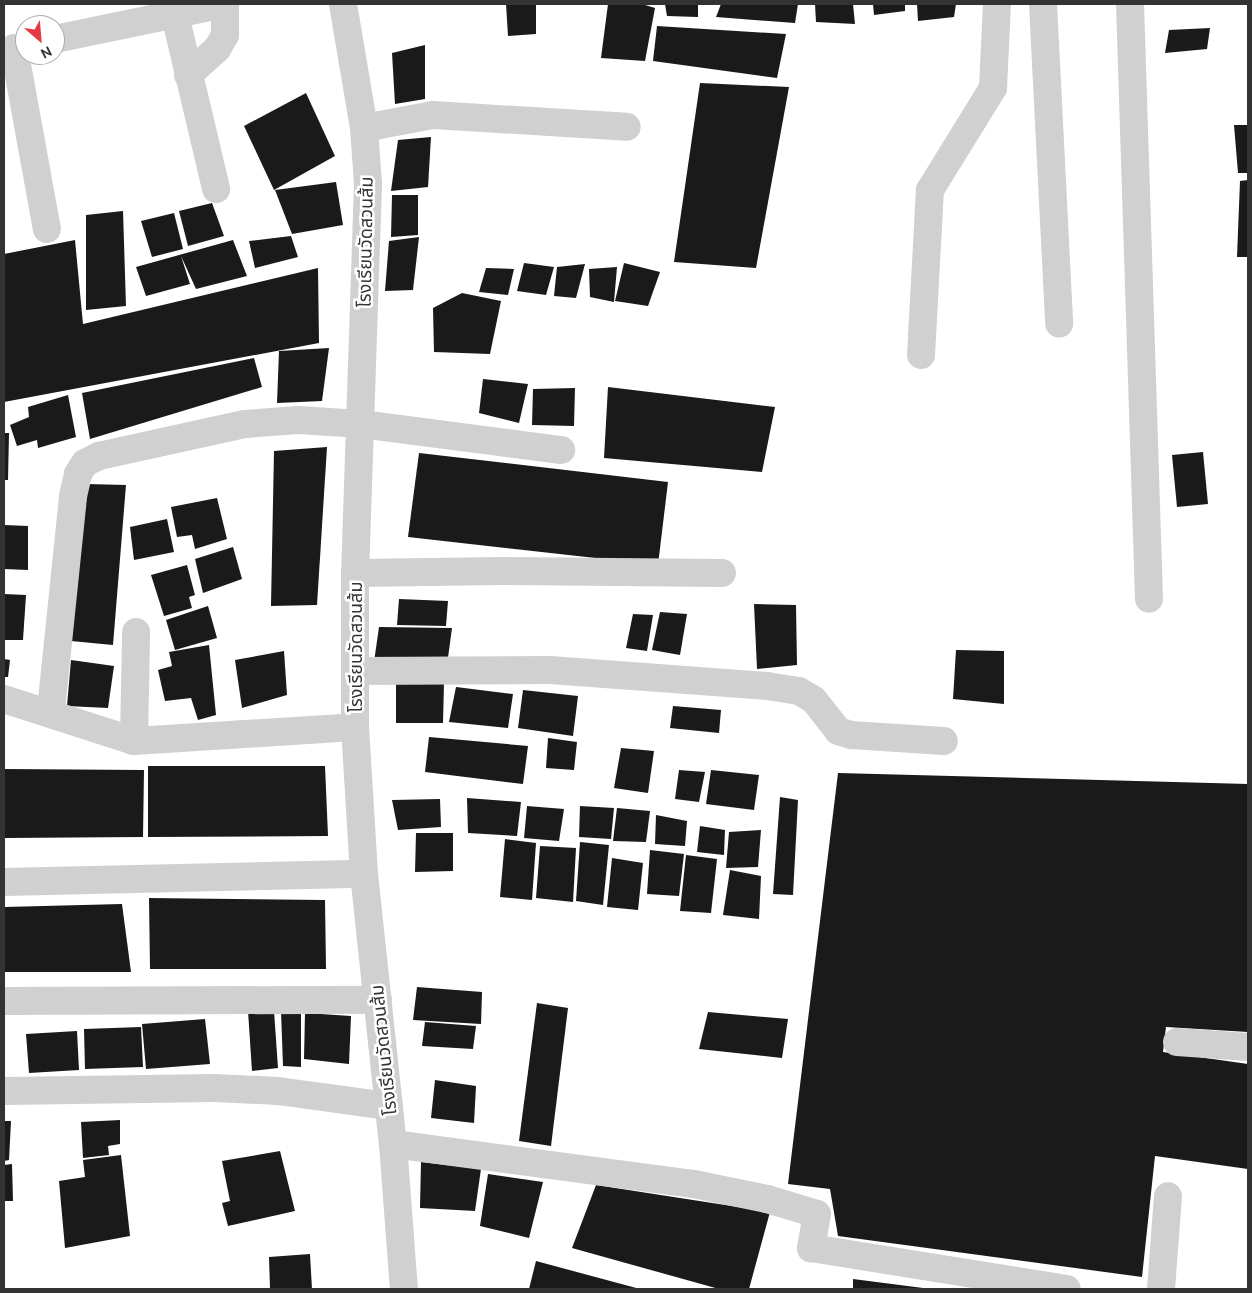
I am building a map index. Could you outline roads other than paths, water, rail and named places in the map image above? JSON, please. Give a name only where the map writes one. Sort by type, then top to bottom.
[{"type":"street","points":[[65,36],[137,13],[225,4],[225,35],[217,49],[188,75]]},
{"type":"street","name":"โรงเรียนวัดสวนส้ม","points":[[343,4],[364,128],[368,184],[355,573],[355,727],[364,874],[393,1144],[404,1289]]},
{"type":"street","points":[[921,354],[930,190],[993,88],[997,4]]},
{"type":"street","points":[[1043,4],[1059,324]]},
{"type":"street","points":[[1130,4],[1149,598]]},
{"type":"street","points":[[180,10],[188,75],[216,189]]},
{"type":"street","points":[[14,48],[47,229]]},
{"type":"street","points":[[364,128],[432,115],[627,127]]},
{"type":"street","points":[[51,710],[73,496],[78,474],[85,463],[100,456],[245,424],[298,420],[361,424],[562,450]]},
{"type":"street","points":[[355,573],[503,571],[722,573]]},
{"type":"street","points":[[134,741],[136,632]]},
{"type":"street","points":[[356,671],[550,670],[768,686],[799,691],[814,700],[838,731],[851,735],[944,741]]},
{"type":"street","points":[[4,699],[134,741],[355,727]]},
{"type":"street","points":[[4,882],[364,874]]},
{"type":"street","points":[[4,1001],[378,1000]]},
{"type":"street","points":[[1177,1042],[1248,1048]]},
{"type":"street","points":[[4,1090],[215,1088],[278,1091],[389,1106]]},
{"type":"street","points":[[393,1144],[694,1184],[767,1199],[817,1214],[812,1248],[1067,1289]]},
{"type":"street","points":[[1161,1289],[1168,1196]]}]
